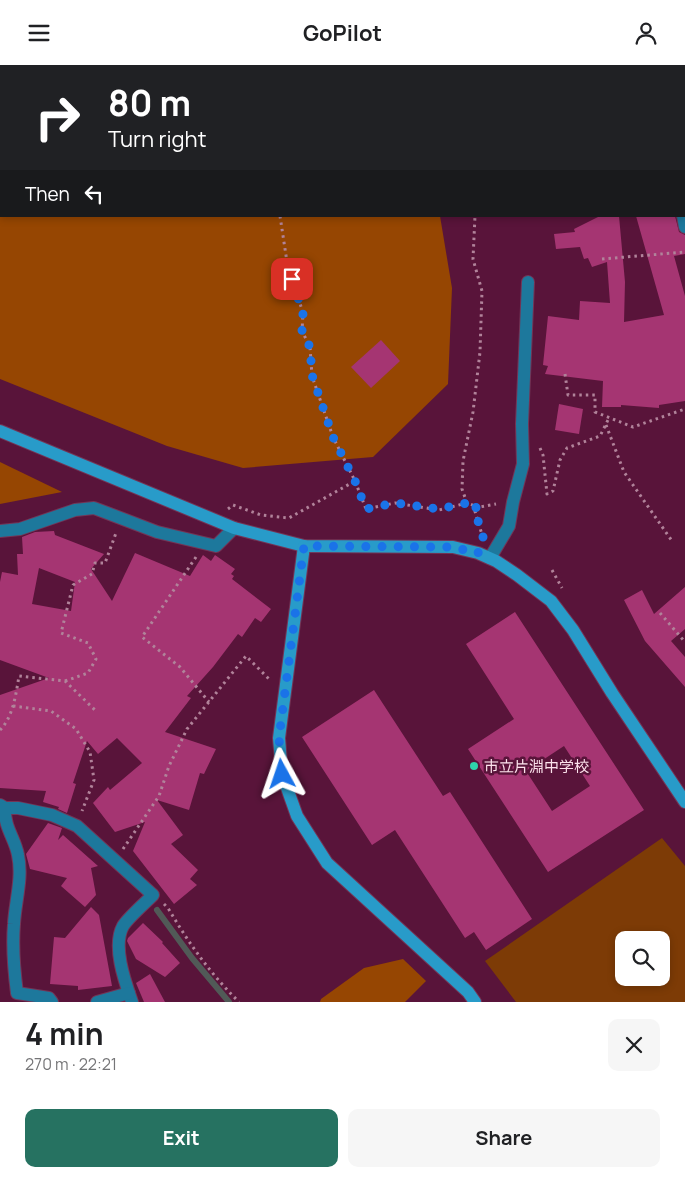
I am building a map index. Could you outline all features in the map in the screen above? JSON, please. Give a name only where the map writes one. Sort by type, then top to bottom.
[{"type":"street","points":[[490,558],[508,526],[523,464],[522,425],[528,282]]},
{"type":"street","points":[[0,431],[234,528],[304,546],[438,546],[452,547],[490,558],[517,575],[551,601],[573,630],[612,693],[685,802]]},
{"type":"street","points":[[0,531],[20,529],[75,510],[94,508],[157,532],[216,545],[234,528]]},
{"type":"street","points":[[304,546],[279,738],[282,774],[297,817],[327,863],[468,992],[475,1002]]},
{"type":"street","points":[[52,1002],[49,998],[17,993],[13,953],[19,881],[18,856],[4,819],[2,806],[52,815],[77,826],[153,895],[123,926],[118,943],[130,998],[97,1002]]},
{"type":"path","points":[[280,217],[287,262],[303,313],[302,331],[310,347],[312,375],[333,437],[355,481],[366,509],[395,503],[439,509],[467,503],[478,507],[513,502]]},
{"type":"path","points":[[467,503],[462,489],[463,461],[474,412],[480,352],[482,291],[473,259],[475,217]]},
{"type":"path","points":[[602,259],[685,252]]},
{"type":"path","points":[[565,374],[568,395],[595,395],[594,412],[633,427],[685,409]]},
{"type":"path","points":[[539,447],[543,455],[547,494],[553,491],[560,460],[567,448],[600,435],[609,418]]},
{"type":"path","points":[[605,424],[624,472],[672,541]]},
{"type":"path","points":[[232,505],[261,515],[289,518],[355,481]]},
{"type":"path","points":[[478,507],[474,508],[483,537],[478,553]]},
{"type":"path","points":[[0,730],[4,726],[13,706],[19,676],[65,681],[88,673],[96,659],[88,643],[61,633],[73,585],[92,573],[95,563],[105,563],[121,518]]},
{"type":"path","points":[[196,541],[202,548],[142,637],[180,667],[209,702]]},
{"type":"path","points":[[660,613],[685,642]]},
{"type":"path","points":[[116,860],[159,796],[169,766],[187,729],[246,656],[284,695]]},
{"type":"path","points":[[65,681],[95,709]]},
{"type":"path","points":[[13,706],[50,711],[76,729],[90,752],[94,780],[77,826]]},
{"type":"path","points":[[153,895],[168,908],[190,945],[204,964],[239,1002]]},
{"type":"shaded area","points":[[0,217],[440,217],[452,288],[448,384],[373,457],[243,468],[167,446],[0,379]]},
{"type":"shaded area","points":[[0,462],[62,492],[0,504]]},
{"type":"shaded area","points":[[662,838],[685,866],[685,1002],[516,1002],[485,961]]},
{"type":"shaded area","points":[[403,959],[426,981],[405,1002],[320,1002],[321,999],[364,968]]},
{"type":"building","points":[[598,217],[619,217],[625,282],[624,322],[664,315],[636,217],[675,217],[679,232],[685,235],[685,254],[674,256],[685,296],[685,401],[659,405],[659,408],[621,405],[621,407],[602,407],[603,381],[545,374],[548,366],[543,365],[548,316],[579,320],[580,301],[610,303],[607,262],[592,267],[588,258],[584,259],[580,247],[556,249],[554,234],[575,232],[574,229]]},
{"type":"building","points":[[381,340],[400,361],[371,388],[351,367]]},
{"type":"building","points":[[559,404],[583,409],[579,434],[555,430]]},
{"type":"building","points":[[54,531],[55,535],[104,554],[91,569],[112,601],[135,553],[190,576],[203,555],[211,561],[215,555],[235,569],[231,574],[234,576],[232,579],[271,609],[261,622],[255,618],[242,637],[238,634],[213,667],[187,696],[191,698],[165,732],[216,749],[204,774],[200,773],[189,810],[157,800],[183,835],[171,844],[198,870],[190,879],[197,885],[174,904],[133,851],[145,822],[115,832],[93,803],[108,787],[110,790],[142,763],[117,738],[98,754],[87,741],[73,783],[76,784],[67,813],[58,809],[59,807],[43,802],[46,791],[0,788],[0,695],[49,678],[0,660],[0,582],[2,572],[18,575],[17,554],[23,554],[22,537],[35,532]],"holes":[[[39,568],[75,582],[71,611],[32,604]]]},
{"type":"building","points":[[685,587],[685,629],[671,641],[685,657],[685,687],[645,641],[624,600],[642,590],[654,614]]},
{"type":"building","points":[[515,612],[644,810],[548,872],[468,749],[514,719],[466,644]],"holes":[[[564,746],[590,786],[552,811],[526,771]]]},
{"type":"building","points":[[374,690],[443,796],[450,792],[532,919],[486,950],[474,932],[465,938],[395,830],[372,845],[302,737]]},
{"type":"building","points":[[48,823],[62,828],[58,840],[63,835],[98,866],[91,868],[96,895],[85,907],[61,886],[67,878],[30,869],[26,854]]},
{"type":"building","points":[[91,907],[99,915],[112,986],[78,990],[78,986],[50,984],[54,937],[65,938]]},
{"type":"building","points":[[143,923],[163,942],[180,963],[165,977],[136,959],[127,941]]},
{"type":"building","points":[[150,974],[165,1002],[144,1002],[136,983]]},
{"type":"waterway","points":[[157,910],[192,958],[229,1002]]},
{"type":"place","name":"市立片淵中学校","points":[[474,766]]},
{"type":"route","points":[[282,774],[279,738],[304,546],[452,547],[478,553],[483,537],[474,508],[478,507],[467,503],[439,509],[395,503],[366,509],[360,491],[333,437],[312,375],[310,347],[302,331],[303,313],[292,279]]}]
